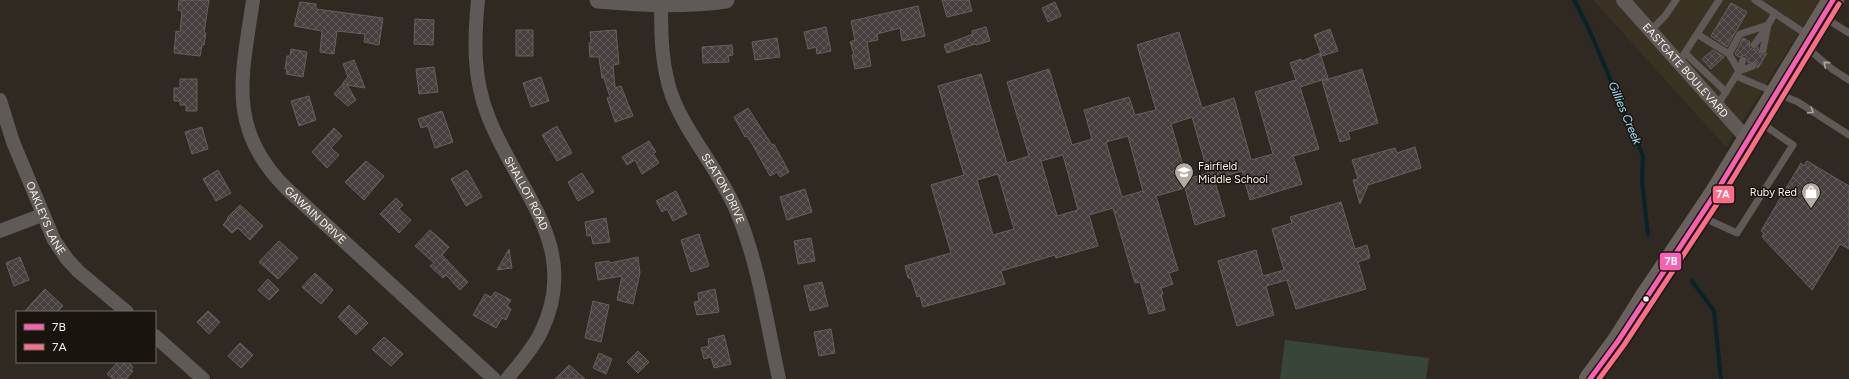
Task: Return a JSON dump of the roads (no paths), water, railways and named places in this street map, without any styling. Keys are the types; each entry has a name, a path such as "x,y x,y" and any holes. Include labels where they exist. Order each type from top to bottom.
{"main road":[{"path":"1590,379 1618,341 1700,217 1828,8"}],"street":[{"name":"GAWAIN DRIVE","path":"253,0 242,79 242,107 250,137 261,159 272,174 286,188 494,379"},
{"name":"SHALLOT ROAD","path":"478,0 475,37 479,88 488,116 500,144 545,226 554,260 554,283 547,317 534,345 507,379"},
{"path":"598,0 635,3 726,0"},
{"name":"EASTGATE BOULEVARD","path":"1623,0 1650,30 1682,57 1717,106 1748,140"},
{"name":"SEATON DRIVE","path":"661,1 661,48 665,72 672,96 682,117 726,189 737,212 755,268 779,379"},
{"name":"OAKLEYS LANE","path":"0,100 13,142 42,215 54,240 67,259 96,287 127,311"},
{"path":"0,231 42,215"},
{"path":"156,337 203,379"}],"lane":[{"path":"1650,30 1664,16 1676,0"},
{"path":"1719,0 1682,57 1726,92"},
{"path":"1755,0 1775,13 1808,42 1832,68 1849,80"},
{"path":"1828,8 1849,33"},
{"path":"1754,44 1775,13"},
{"path":"1729,54 1740,34 1768,25"},
{"path":"1763,50 1768,25"},
{"path":"1697,34 1729,54 1738,74 1776,94 1798,102 1849,135"},
{"path":"1717,106 1738,74 1744,60"},
{"path":"1738,74 1753,66"},
{"path":"1700,217 1738,233 1793,144 1759,122"}],"waterway":[{"name":"Gillies Creek","path":"1574,0 1588,27 1643,156 1642,181 1648,234"},
{"path":"1692,281 1714,311 1721,379"}],"place":[{"name":"Fairfield Middle School","path":"1184,189"},
{"name":"Ruby Red","path":"1811,209"}]}
